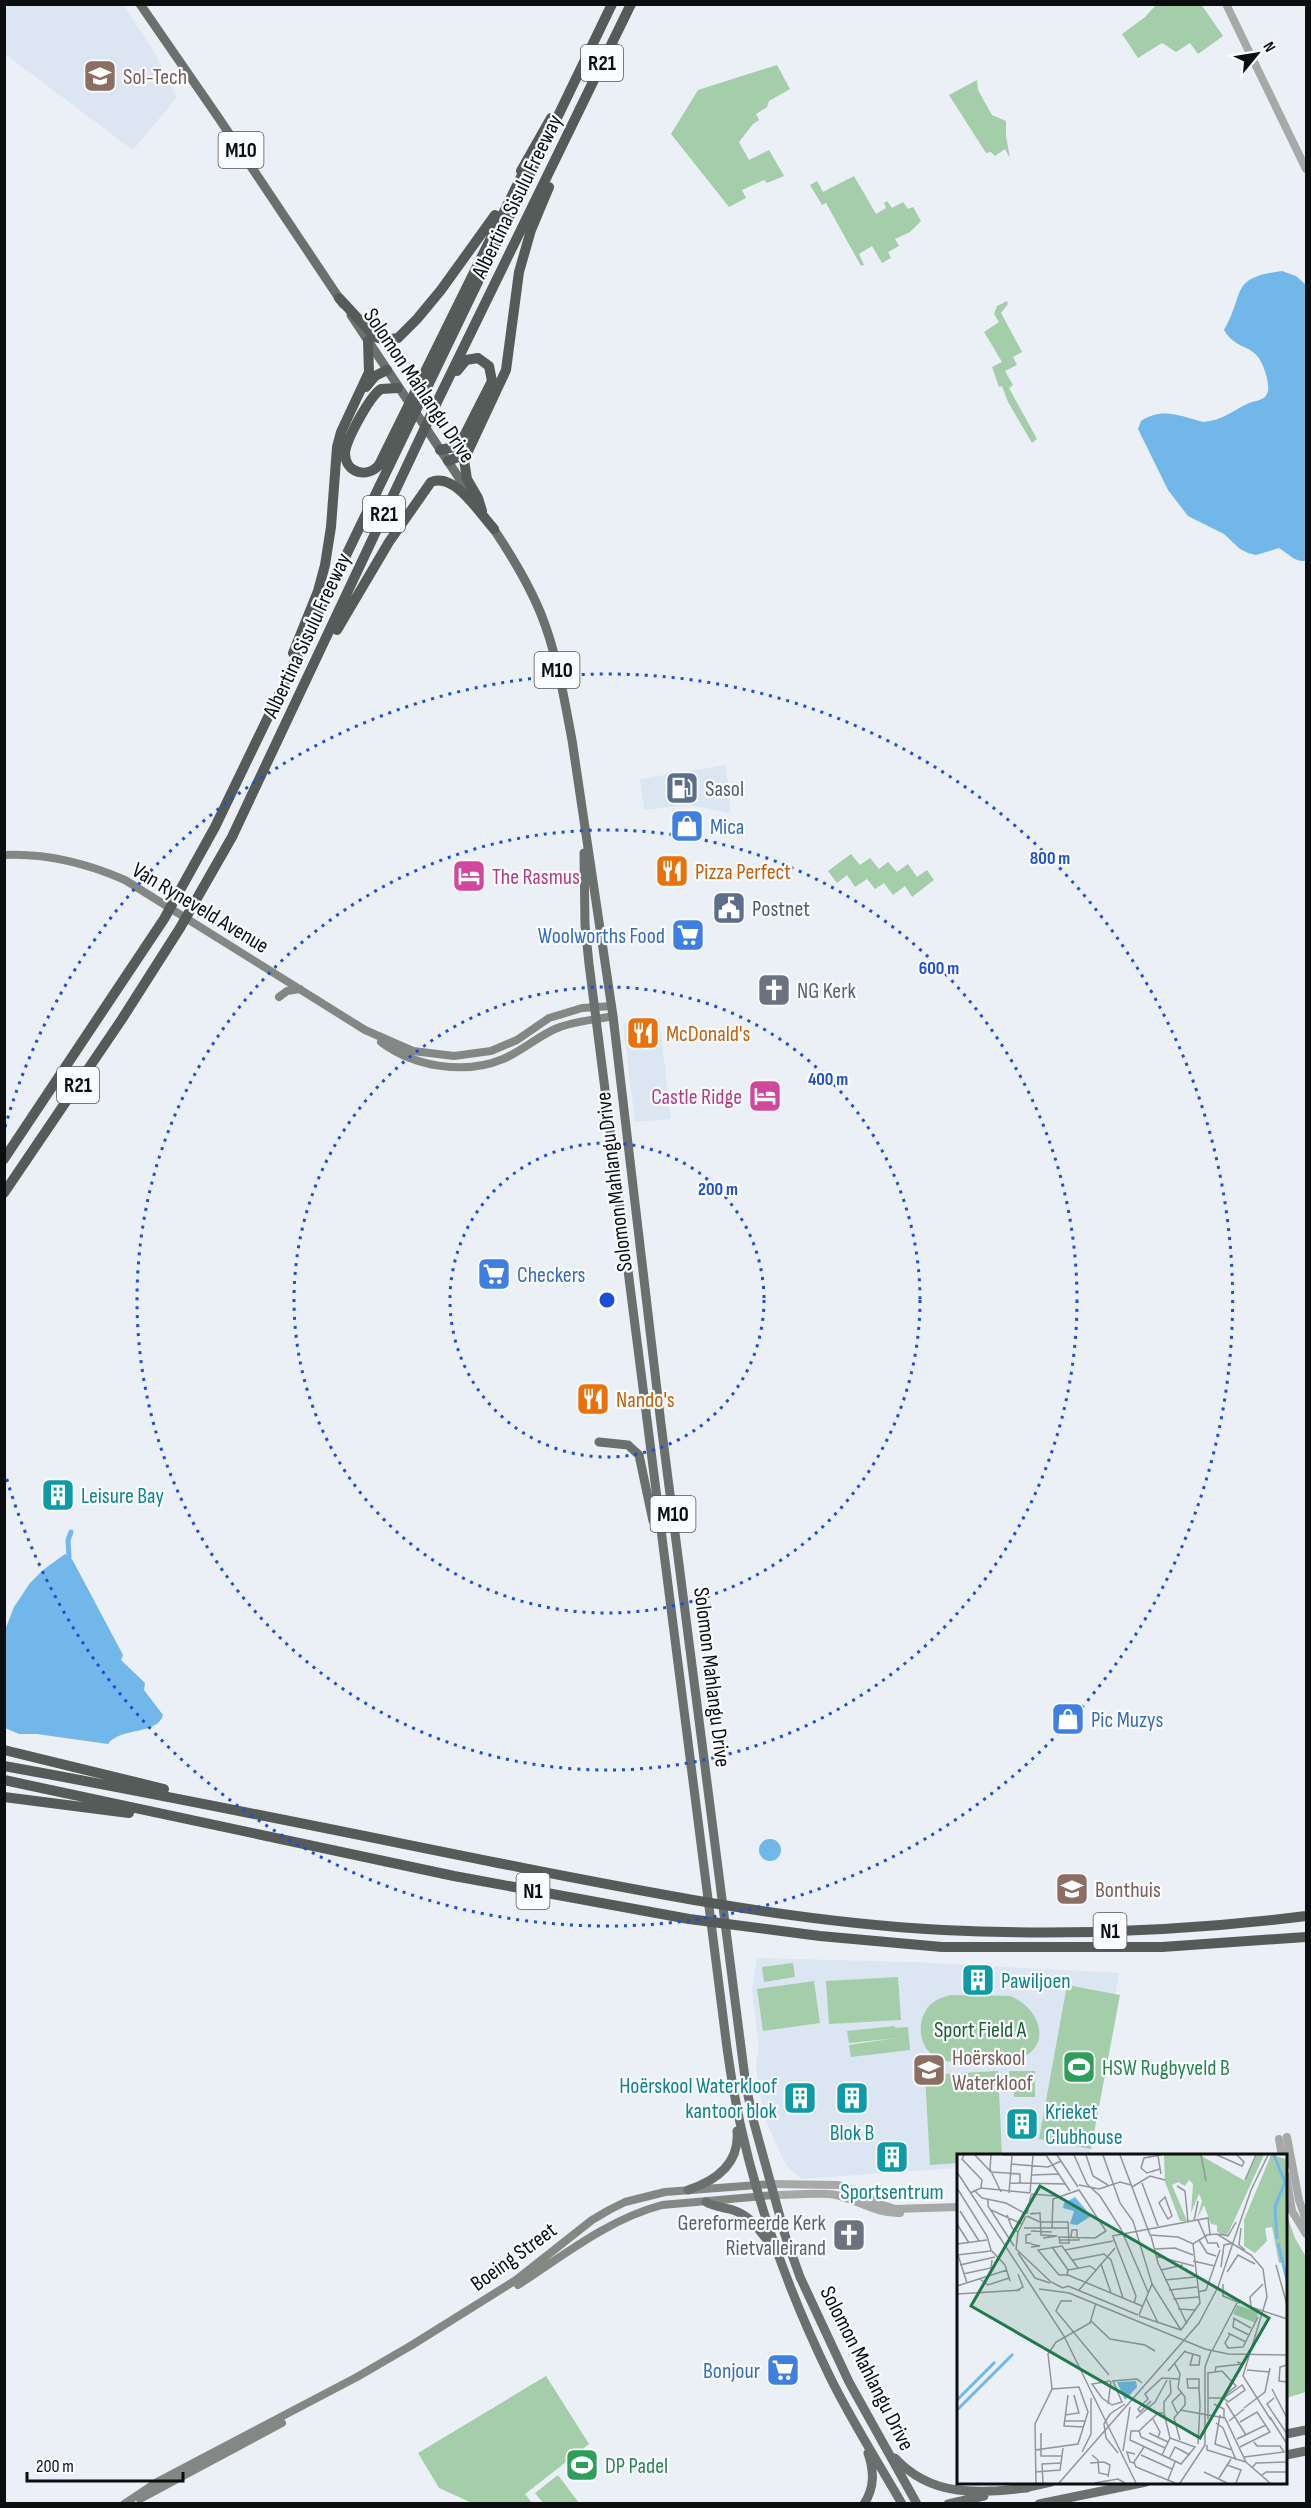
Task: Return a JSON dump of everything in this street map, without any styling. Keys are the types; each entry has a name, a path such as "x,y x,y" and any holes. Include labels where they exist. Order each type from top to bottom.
{"highway":[{"path":"398,388 381,388 371,399 346,447 346,457 352,470 368,473 379,465 551,118 611,4"},
{"name":"Albertina Sisulu Freeway","path":"4,1157 178,895 261,735 611,4"},
{"name":"Albertina Sisulu Freeway","path":"4,1193 61,1111 180,928 232,837 356,572 631,4"},
{"path":"339,298 375,337 389,340 405,332 456,271 488,226 551,118"},
{"path":"482,511 465,474 464,460 506,370 519,272 531,230 573,122"},
{"path":"261,735 318,591 331,527 337,447 341,432 369,372 368,341"},
{"path":"356,572 369,554 455,375 466,360 474,358 483,360 491,371 491,386 460,442 454,447 439,448"},
{"path":"354,405 372,379 387,370"},
{"path":"448,461 468,449"},
{"path":"277,744 347,611 427,486 440,479 451,482 494,529"},
{"path":"4,1202 61,1111"},
{"path":"4,1749 311,1826"},
{"name":"N1","path":"4,1766 183,1799 700,1903 831,1920 943,1930 1090,1932 1238,1924 1306,1916"},
{"name":"N1","path":"4,1780 500,1884 689,1918 828,1936 942,1947 1162,1947 1306,1937"},
{"path":"4,1797 193,1820"}],"main road":[{"name":"Solomon Mahlangu Drive","path":"140,4 494,529 527,584 548,633 572,740 613,1011 661,1424 746,2086 774,2195 800,2277 825,2336 917,2504"},
{"name":"Solomon Mahlangu Drive","path":"583,824 585,925 596,1020 732,2082 757,2197 809,2331 831,2378 902,2504"},
{"name":"Van Ryneveld Avenue","path":"4,855 27,854 61,858 102,870 125,880 301,989 384,1044 410,1058 443,1067 494,1062 524,1048 554,1029 596,1020 613,1011"},
{"path":"279,997 287,991 301,989"},
{"name":"Van Ryneveld Avenue","path":"365,1030 413,1051 465,1055 501,1048 549,1018 595,1006 613,1011"},
{"path":"599,1442 628,1445 639,1455 670,1612"},
{"path":"688,2190 715,2178 732,2158 738,2137 732,2082"},
{"name":"Boeing Street","path":"124,2504 157,2482 357,2377 412,2345 516,2280 592,2220 625,2202 665,2192 771,2184"},
{"name":"Boeing Street","path":"131,2504 345,2389 624,2218 662,2205 774,2195"},
{"path":"706,2202 750,2218 779,2253"},
{"path":"1288,2433 1306,2424"},
{"path":"1288,2433 1306,2430"},
{"path":"863,2436 873,2475 870,2492 864,2504"},
{"path":"885,2448 903,2467 937,2487 970,2492 1027,2488"},
{"path":"1287,2455 1304,2452"},
{"path":"948,2504 1043,2484"},
{"path":"1039,2504 1136,2484"}],"street":[{"path":"1226,4 1306,169"},
{"path":"1287,2163 1306,2220"},
{"path":"1287,2168 1298,2192"},
{"name":"Boeing Street","path":"771,2184 838,2185 857,2191 880,2205 895,2209 957,2209"},
{"path":"1287,2185 1292,2211 1306,2234"},
{"name":"Boeing Street","path":"774,2195 832,2194 890,2213 957,2209"}],"shaded area":[{"name":"Sol-Tech","path":"5,4 123,5 154,52 177,97 133,150 5,54"},
{"path":"726,765 731,813 688,805 644,810 640,779"},
{"path":"659,1018 671,1119 635,1122 623,1024"},
{"name":"Hoërskool Waterkloof","path":"757,1958 912,1962 1119,1973 1089,2154 957,2154 957,2168 802,2179 789,2169 765,2119 756,2065 759,2047 752,1989"}],"green space":[{"path":"1201,4 1223,36 1198,54 1190,43 1176,52 1162,43 1138,58 1122,34 1145,17 1156,5"},
{"path":"777,65 790,89 769,101 767,107 756,114 759,120 739,142 749,160 769,150 784,176 767,183 764,180 742,190 746,198 729,207 671,134 698,90"},
{"path":"977,80 978,90 992,115 1006,121 1010,158 1005,149 995,156 991,152 986,153 949,95"},
{"path":"854,176 876,214 886,208 884,203 887,201 892,208 903,202 908,209 913,207 921,221 910,232 895,239 899,246 888,252 891,258 882,263 872,246 859,254 864,265 861,266 826,203 822,205 810,185 817,181 823,192"},
{"path":"1007,301 1008,304 1001,313 1022,352 1013,357 1017,365 1005,371 1013,385 1009,388 1037,439 1032,443 1008,402 1002,386 999,387 992,367 1002,362 984,332 999,322 994,314 997,306"},
{"path":"851,854 860,865 870,858 879,869 888,862 897,872 908,864 917,877 927,870 934,880 912,897 905,886 893,895 884,883 875,889 867,879 855,887 847,875 837,883 828,871"},
{"path":"793,1963 795,1977 764,1982 762,1967"},
{"path":"898,1977 901,2020 829,2024 826,1981"},
{"path":"814,1981 820,2023 763,2031 757,1989"},
{"name":"HSW Rugbyveld B","path":"1067,1985 1120,1995 1091,2149 1039,2139"},
{"name":"Sport Field A","path":"951,1995 1010,1996 1020,2001 1034,2016 1038,2025 1037,2043 1032,2051 1022,2058 1005,2062 957,2062 940,2059 933,2055 923,2043 922,2019 932,2003"},
{"path":"895,2026 895,2028 908,2027 910,2050 851,2057 849,2045 897,2038 849,2043 847,2031"},
{"path":"998,2071 1002,2154 957,2154 957,2163 930,2165 925,2075"},
{"path":"1009,2071 1035,2071 1035,2097 1014,2097 1014,2081 1009,2080"},
{"path":"1287,2216 1295,2238 1306,2257 1306,2392 1287,2398"},
{"path":"546,2376 589,2444 525,2494 532,2503 472,2503 439,2488 418,2453"},
{"name":"DP Padel","path":"588,2451 597,2462 576,2480 567,2469"},
{"path":"558,2475 579,2503 543,2503 535,2493"}],"water":[{"path":"1282,271 1296,276 1306,285 1306,561 1295,559 1279,548 1256,555 1248,553 1240,549 1224,534 1188,516 1168,490 1138,429 1141,421 1156,414 1179,415 1203,422 1226,415 1265,397 1268,390 1267,378 1259,358 1236,343 1224,330 1241,289 1246,283 1265,274"},
{"path":"65,1554 72,1559 123,1655 121,1660 145,1683 144,1690 163,1715 154,1726 121,1735 108,1744 37,1734 19,1734 5,1728 5,1630 14,1607 30,1583"},
{"path":"770,1839 778,1842 781,1850 778,1858 770,1861 762,1858 759,1850 762,1842"}],"waterway":[{"path":"69,1557 68,1540 71,1532"}],"place":[{"name":"Sol-Tech","path":"100,76"},
{"name":"Sasol","path":"682,788"},
{"name":"Mica","path":"687,826"},
{"name":"Pizza Perfect","path":"672,871"},
{"name":"The Rasmus","path":"469,876"},
{"name":"Postnet","path":"729,908"},
{"name":"Woolworths Food","path":"688,935"},
{"name":"NG Kerk","path":"774,990"},
{"name":"McDonald's","path":"643,1033"},
{"name":"Castle Ridge","path":"765,1096"},
{"name":"Checkers","path":"494,1274"},
{"name":"Nando's","path":"593,1399"},
{"name":"Leisure Bay","path":"58,1495"},
{"name":"Pic Muzys","path":"1068,1719"},
{"name":"Bonthuis","path":"1072,1889"},
{"name":"Pawiljoen","path":"978,1980"},
{"name":"HSW Rugbyveld B","path":"1079,2067"},
{"name":"Hoërskool Waterkloof","path":"929,2070"},
{"name":"Hoërskool Waterkloof kantoor blok","path":"800,2098"},
{"name":"Blok B","path":"852,2098"},
{"name":"Krieket Clubhouse","path":"1022,2124"},
{"name":"Sportsentrum","path":"892,2157"},
{"name":"Gereformeerde Kerk Rietvalleirand","path":"849,2235"},
{"name":"Bonjour","path":"783,2370"},
{"name":"DP Padel","path":"582,2465"}]}
